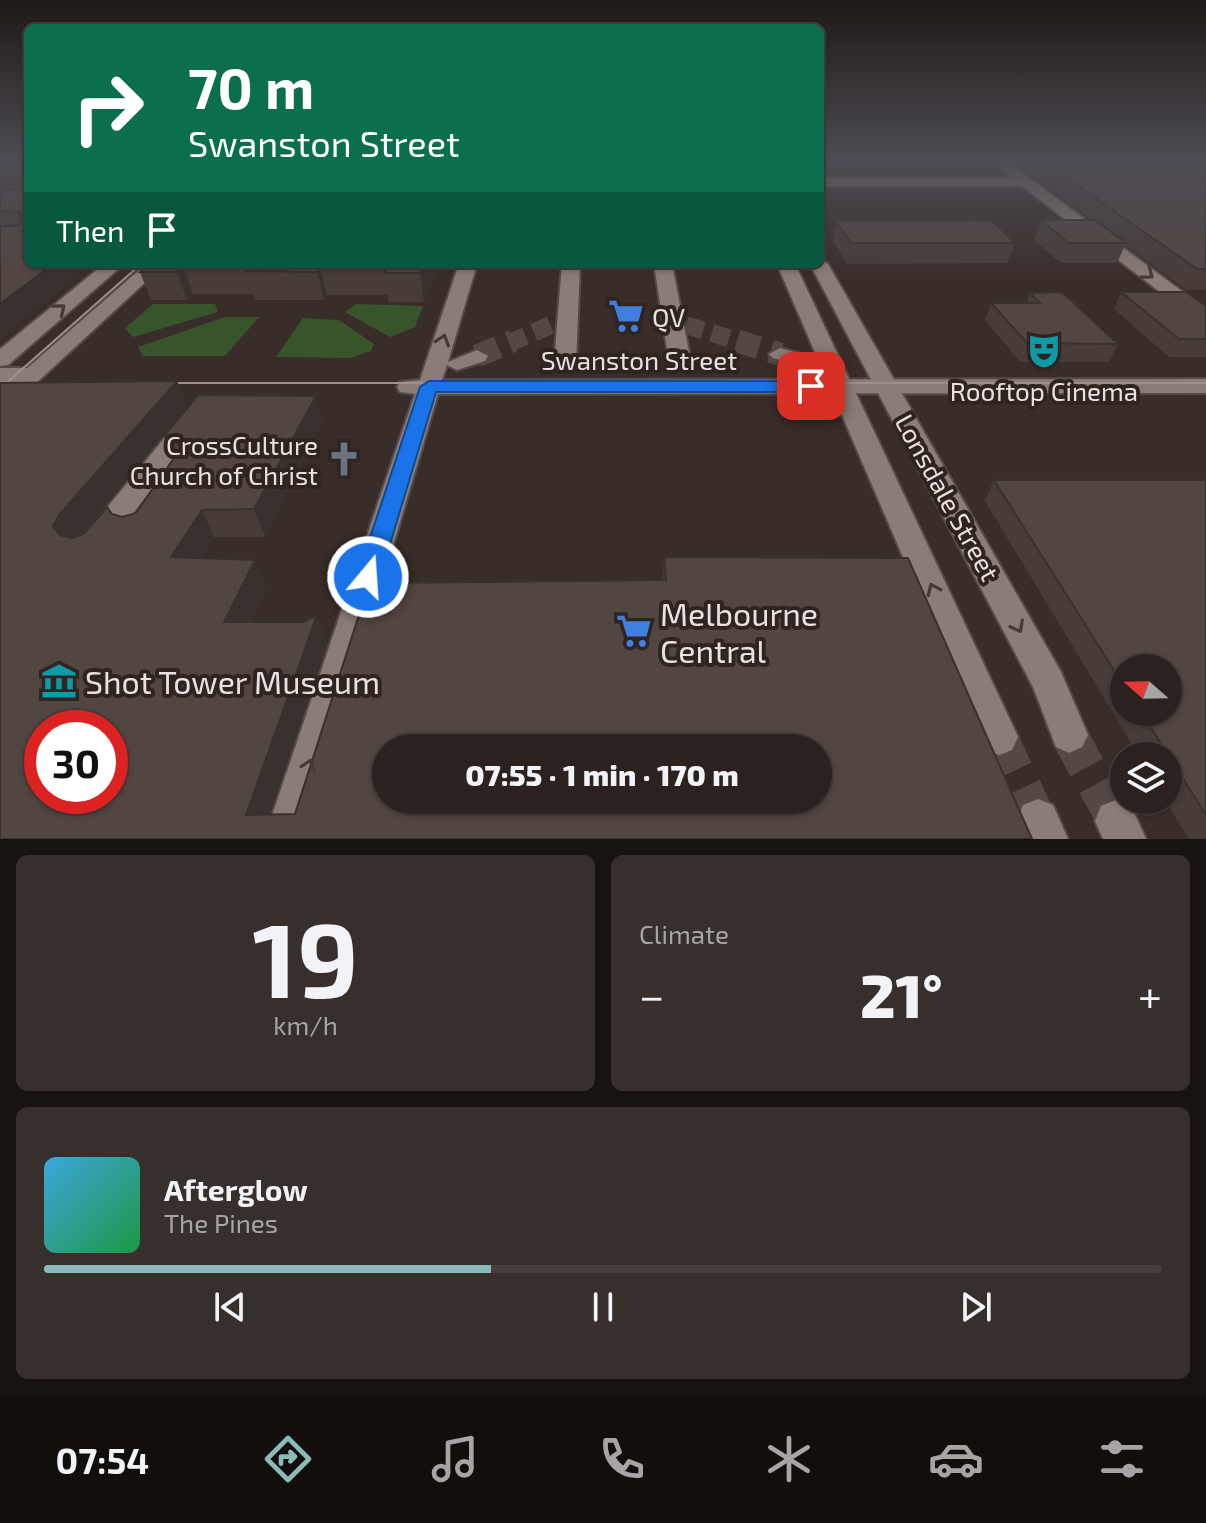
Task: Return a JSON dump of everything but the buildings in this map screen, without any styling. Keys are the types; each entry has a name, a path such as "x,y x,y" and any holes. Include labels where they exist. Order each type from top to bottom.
{"street":[{"path":"1049,199 1206,318"},
{"path":"0,360 110,268"},
{"path":"2,400 34,375 152,268"},
{"path":"285,839 418,387 466,268"},
{"path":"565,363 562,320 570,268"},
{"path":"664,268 679,323 680,362"},
{"name":"Lonsdale Street","path":"788,268 999,737"},
{"name":"Lonsdale Street","path":"821,268 1049,683 1069,735"},
{"path":"814,329 852,328"},
{"path":"780,354 805,362"},
{"path":"0,375 34,375"},
{"name":"Swanston Street","path":"418,387 1206,386"},
{"path":"88,552 199,412"},
{"path":"146,520 177,473 152,472"}],"green space":[{"path":"153,304 215,304 218,312 133,337 125,328"},
{"path":"356,304 423,306 415,327 390,337 345,312"},
{"path":"225,317 259,317 225,356 143,356 138,347"},
{"path":"303,318 339,320 374,344 371,351 351,358 276,357"}],"tunnel":[{"path":"509,343 558,322"},
{"path":"686,325 744,343"},
{"path":"477,356 513,341"},
{"path":"737,341 780,354"},
{"path":"1069,735 1116,821"},
{"path":"999,737 1038,820"}],"tram line":[{"path":"6,383 136,268"},
{"path":"0,383 6,383"},
{"path":"3,386 6,383"},
{"path":"6,383 56,383"},
{"path":"156,383 1206,383"}],"place":[{"name":"QV","path":"626,316"},
{"name":"Rooftop Cinema","path":"1044,351"},
{"name":"CrossCulture Church of Christ","path":"344,459"},
{"name":"Melbourne Central","path":"634,631"},
{"name":"Shot Tower Museum","path":"59,681"}],"route":[{"path":"368,577 429,387 811,386"}]}
